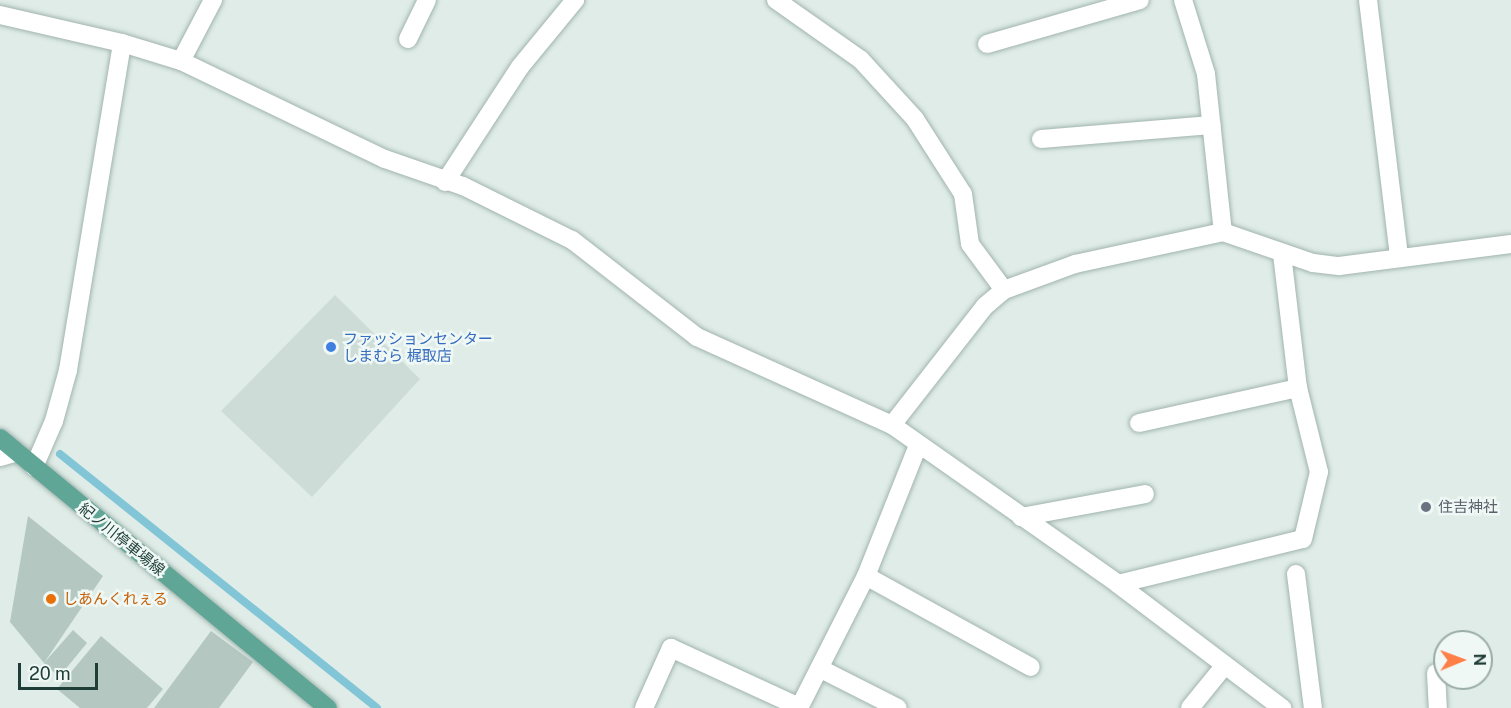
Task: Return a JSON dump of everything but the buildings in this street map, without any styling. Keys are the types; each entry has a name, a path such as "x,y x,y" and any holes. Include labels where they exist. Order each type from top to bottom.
{"main road":[{"name":"紀ノ川停車場線","path":"0,438 9,454 34,467 328,708"}],"street":[{"path":"181,61 213,0"},
{"path":"408,39 427,0"},
{"path":"445,182 520,67 575,0"},
{"path":"776,0 861,60 915,119 963,194 970,244 1005,290"},
{"path":"987,44 1140,0"},
{"path":"1183,0 1206,74 1223,232"},
{"path":"1368,0 1399,256"},
{"path":"12,11 181,61 385,159 445,182 463,186 572,240 697,337 892,425 1118,584 1282,708"},
{"path":"34,467 54,421 68,370 122,43"},
{"path":"1041,139 1211,125"},
{"path":"892,425 942,357 985,306 1005,290 1075,264 1223,232 1282,254 1339,266 1399,256 1511,244"},
{"path":"1118,584 1303,538 1319,472 1298,388 1282,254"},
{"path":"1138,423 1298,388"},
{"path":"644,708 671,648 799,708 821,669 866,576 918,445"},
{"path":"1021,516 1145,494"},
{"path":"1296,574 1313,708"},
{"path":"866,576 1031,667"},
{"path":"1190,708 1225,665"},
{"path":"821,669 898,708"},
{"path":"1437,690 1438,708"}],"shaded area":[{"path":"335,295 420,379 312,497 221,411"}],"waterway":[{"path":"60,454 377,708"}],"place":[{"name":"ファッションセンター しまむら 梶取店","path":"331,347"},
{"name":"住吉神社","path":"1426,507"},
{"name":"しあんくれぇる","path":"51,599"}]}
